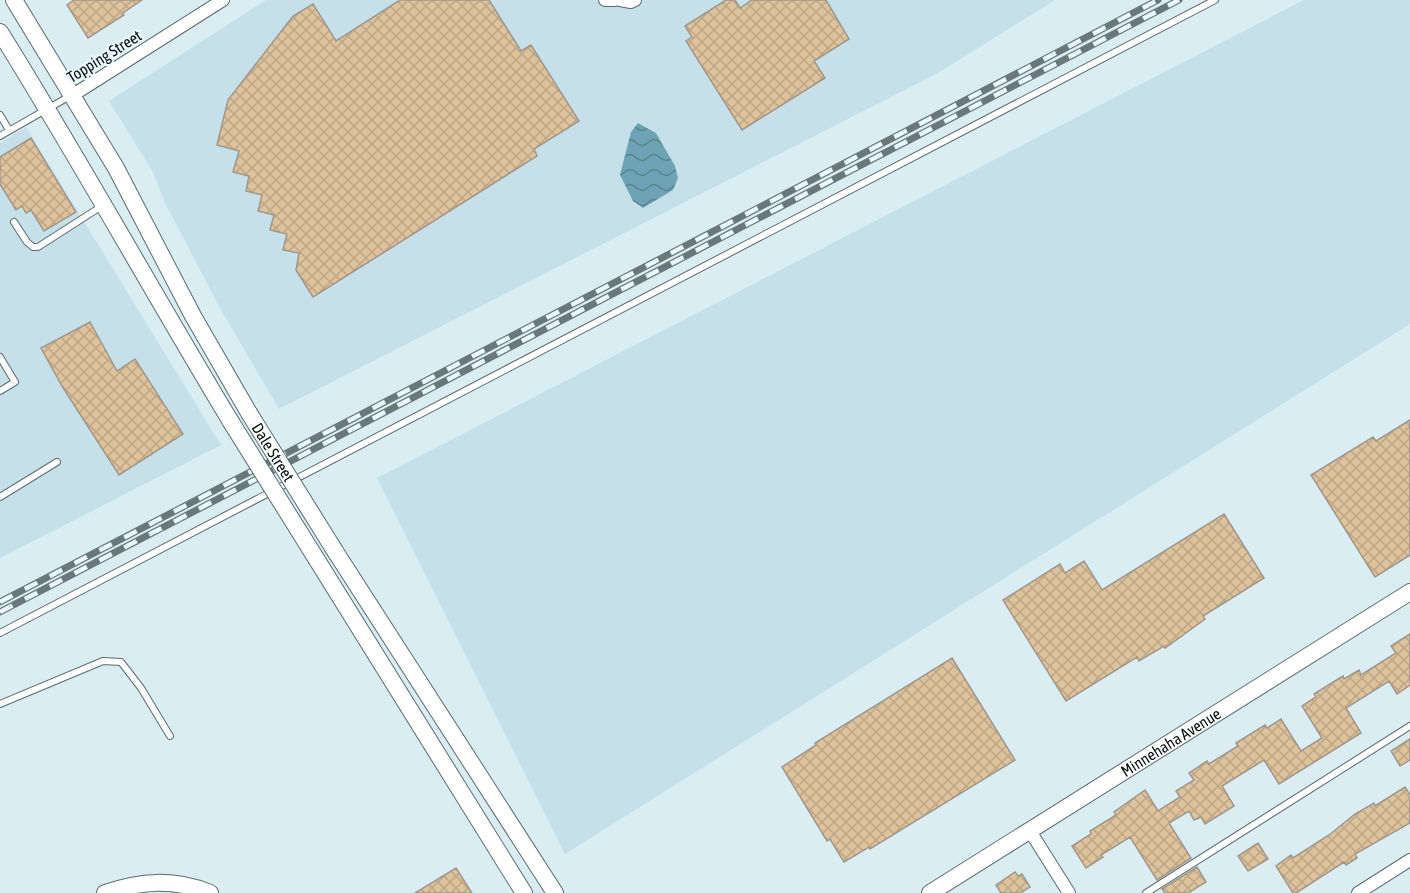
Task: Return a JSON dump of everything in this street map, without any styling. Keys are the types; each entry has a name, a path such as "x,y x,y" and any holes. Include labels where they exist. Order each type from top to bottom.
{"main road":[{"name":"Dale Street","path":"14,0 116,168 193,316 249,413 555,893"},
{"name":"Dale Street","path":"0,32 104,204 231,422 524,893"},
{"name":"Minnehaha Avenue","path":"930,893 1410,592"},
{"path":"105,893 125,886 158,882 180,884 210,893"}],"street":[{"name":"Topping Street","path":"73,95 223,0"},
{"path":"605,0 615,0"},
{"path":"620,0 635,0"},
{"path":"1030,831 1069,893"},
{"path":"1358,893 1410,860"}],"lane":[{"path":"0,633 1215,0"},
{"name":"Topping Street","path":"0,136 73,95"},
{"path":"0,115 9,130"},
{"path":"14,222 33,248 104,204"},
{"path":"0,357 15,382 0,391"},
{"path":"0,497 57,462"},
{"path":"0,704 103,661 121,662 141,688 170,736"},
{"path":"1146,893 1410,726"}],"shaded area":[{"path":"266,0 1055,0 938,73 279,409 221,310 165,203 153,172 109,101"},
{"path":"1304,0 1410,0 1410,324 565,854 377,478"},
{"path":"26,127 221,445 0,558 0,143"}],"water":[{"path":"638,123 656,133 675,166 678,178 673,190 643,208 633,201 620,175 631,132"}],"building":[{"path":"74,0 142,0 123,13 124,15 88,38 67,5"},
{"path":"400,0 489,0 521,51 531,45 579,121 534,149 537,156 313,297 296,270 299,253 283,250 287,234 270,230 274,215 258,211 262,195 246,191 249,176 233,172 239,151 217,145 228,100 293,16 313,4 336,41"},
{"path":"726,0 735,0 740,8 752,0 826,0 849,39 814,61 825,78 742,130 686,41 692,37 685,26"},
{"path":"31,138 76,212 44,231 31,210 26,213 22,206 16,210 0,184 0,157"},
{"path":"90,322 117,371 135,359 183,434 119,475 62,386 41,348"},
{"path":"1410,420 1410,555 1375,577 1311,475 1373,437 1376,441"},
{"path":"1224,514 1264,578 1203,616 1205,619 1165,648 1164,646 1139,661 1137,657 1066,701 1003,600 1060,564 1065,573 1084,561 1102,590"},
{"path":"1410,634 1410,685 1397,694 1389,681 1346,708 1361,733 1279,784 1264,760 1222,786 1234,806 1205,824 1201,817 1194,820 1189,811 1169,823 1191,858 1157,880 1130,837 1101,855 1103,857 1086,868 1072,846 1091,834 1090,831 1116,815 1114,812 1145,790 1158,811 1180,797 1176,791 1194,780 1189,773 1207,761 1209,764 1238,746 1236,743 1265,725 1267,728 1281,719 1301,751 1322,738 1302,706 1316,697 1314,694 1343,676 1344,679 1359,670 1361,675 1396,653 1391,646"},
{"path":"952,658 1015,760 870,849 869,847 844,862 830,839 827,841 782,767 816,745 815,743"},
{"path":"1410,739 1410,760 1400,766 1391,751"},
{"path":"1405,787 1410,795 1410,823 1355,854 1357,858 1346,865 1344,862 1293,893 1276,866 1291,855 1293,858 1329,835 1355,814 1374,803 1375,806"},
{"path":"1258,843 1268,859 1248,871 1238,856"},
{"path":"1197,867 1206,882 1188,893 1165,893 1162,889"},
{"path":"456,868 472,893 415,893"},
{"path":"1015,872 1018,876 1022,874 1030,887 1020,893 1001,893 996,885"}],"railway":[{"path":"0,602 1158,0"},
{"path":"0,612 1179,0"}]}
